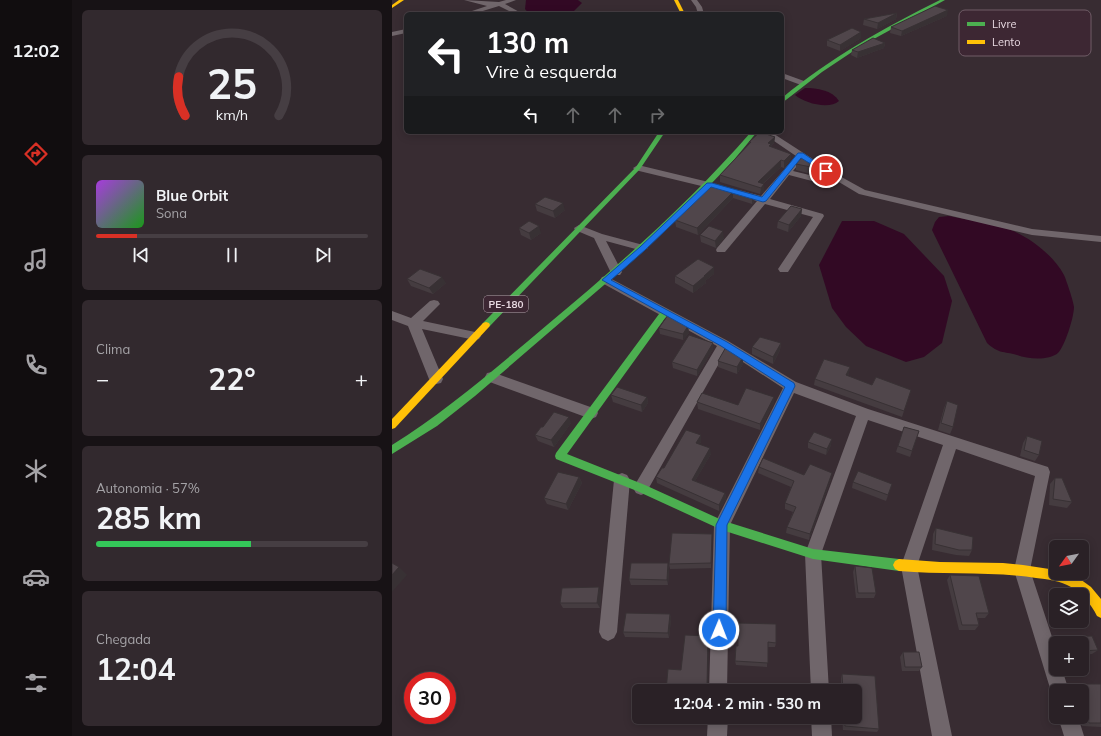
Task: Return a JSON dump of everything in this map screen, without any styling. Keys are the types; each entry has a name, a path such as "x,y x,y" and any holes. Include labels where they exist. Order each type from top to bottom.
{"street":[{"path":"392,7 402,0"},
{"path":"467,0 499,4 516,12"},
{"path":"473,12 512,0"},
{"path":"676,0 682,12"},
{"path":"694,0 700,12"},
{"path":"784,99 800,83 854,46 943,0"},
{"path":"392,34 404,31"},
{"path":"784,76 800,83"},
{"name":"PE-180","path":"392,425 475,336 638,168 661,134"},
{"path":"392,450 422,432 492,377 643,248 710,184 752,134"},
{"path":"768,134 838,179 862,192 1032,232 1101,239"},
{"path":"721,250 800,155"},
{"path":"638,168 710,184 819,216 784,269"},
{"path":"787,172 831,183"},
{"path":"579,228 598,236 643,248"},
{"path":"598,236 611,276 665,312 724,344 791,386 864,413 1043,472 1022,570 1058,684"},
{"path":"413,323 434,304"},
{"path":"665,312 560,456 641,488 722,525 813,554 909,566 1022,570 1065,578 1091,594 1097,602 1101,612"},
{"path":"392,315 413,323 475,336"},
{"path":"413,323 436,379"},
{"path":"641,488 724,344"},
{"path":"492,377 591,414"},
{"path":"718,684 722,525 791,386"},
{"path":"820,684 813,554 864,413"},
{"path":"942,736 909,566 951,442"},
{"path":"608,632 622,480"},
{"path":"717,736 718,724"},
{"path":"821,724 822,736"},
{"path":"1070,724 1074,736"}],"shaded area":[{"path":"526,0 578,0 582,3 573,12 527,12 525,9"},
{"path":"805,88 814,88 828,92 839,101 835,104 823,105 804,101 795,95"},
{"path":"949,216 989,224 1019,233 1041,248 1060,268 1070,291 1074,307 1069,331 1058,353 1054,356 1044,358 1027,358 998,351 987,343 932,230 939,217"},
{"path":"842,221 874,221 904,234 944,276 952,301 942,343 924,357 906,362 866,346 846,327 832,308 819,265"}],"building":[{"path":"935,6 948,10 902,31 891,27"},
{"path":"897,13 878,23 864,19"},
{"path":"852,28 861,32 840,45 827,40"},
{"path":"873,38 885,43 858,52 852,50"},
{"path":"758,134 766,134 775,137 768,143 771,144 769,146 791,154 784,161 781,160 758,182 764,184 761,188 720,175 751,142 749,142"},
{"path":"803,156 818,165 816,168 796,164"},
{"path":"714,183 754,195 752,198 733,192 697,228 675,220"},
{"path":"545,197 563,203 553,211 535,204"},
{"path":"791,206 802,209 789,225 778,221"},
{"path":"529,221 539,226 529,233 519,228"},
{"path":"709,226 723,231 715,241 700,235"},
{"path":"698,259 714,267 693,286 675,276"},
{"path":"420,269 442,277 429,288 407,279"},
{"path":"668,315 688,326 683,334 659,328"},
{"path":"689,335 713,343 697,370 672,362"},
{"path":"760,337 781,343 773,357 752,347"},
{"path":"726,347 743,357 737,367 718,361"},
{"path":"824,359 850,367 846,375 872,385 876,377 911,390 904,411 815,379"},
{"path":"617,387 647,397 641,405 611,395"},
{"path":"746,388 774,397 760,424 697,402 702,393 738,405"},
{"path":"947,401 958,405 953,427 941,423"},
{"path":"554,412 569,417 551,440 535,435 541,427 543,427"},
{"path":"904,427 919,431 912,451 898,446"},
{"path":"686,430 701,435 696,443 710,448 692,480 725,493 719,505 656,477 662,468 664,468"},
{"path":"814,432 832,439 827,449 808,442"},
{"path":"1027,436 1042,441 1039,455 1024,450"},
{"path":"763,458 804,475 810,464 832,473 810,534 787,527 796,507 785,503 794,481 759,467"},
{"path":"858,471 892,484 888,495 853,482"},
{"path":"558,472 579,477 566,504 544,498"},
{"path":"1055,478 1062,478 1072,502 1053,499"},
{"path":"936,528 973,537 972,550 959,550 935,544"},
{"path":"672,533 712,534 711,563 669,564"},
{"path":"392,563 399,567 392,575"},
{"path":"631,563 668,563 667,580 629,579"},
{"path":"855,566 872,568 876,593 858,593"},
{"path":"950,575 979,576 989,613 976,613 979,625 962,625"},
{"path":"599,587 597,603 560,603 562,588"},
{"path":"626,613 670,614 668,633 623,632"},
{"path":"738,623 776,624 776,643 768,642 768,663 735,661 736,646 738,646"},
{"path":"685,635 708,636 707,684 667,684 668,669 681,670"},
{"path":"1089,636 1092,636 1098,650 1089,651"},
{"path":"903,652 919,652 922,667 905,667"},
{"path":"842,674 875,676 879,729 845,726 845,724 862,724 862,684 843,684"},
{"path":"1089,684 1101,684 1101,723 1089,723"}],"traffic: fast":[{"path":"784,99 820,71 859,45 943,0"},
{"path":"486,325 638,168 661,134"},
{"path":"392,450 433,423 472,393 602,283 681,211 706,186 752,134"},
{"path":"665,312 560,456 641,488 722,525 813,554 899,565"}],"traffic: slow":[{"path":"392,7 402,0"},
{"path":"676,0 682,12"},
{"path":"392,425 486,325"},
{"path":"899,565 940,568 1023,570 1044,573 1070,580 1082,587 1095,601 1101,612"}],"route":[{"path":"719,630 722,525 791,386 724,344 606,280 643,248 710,184 763,200 800,155 826,171"}]}
